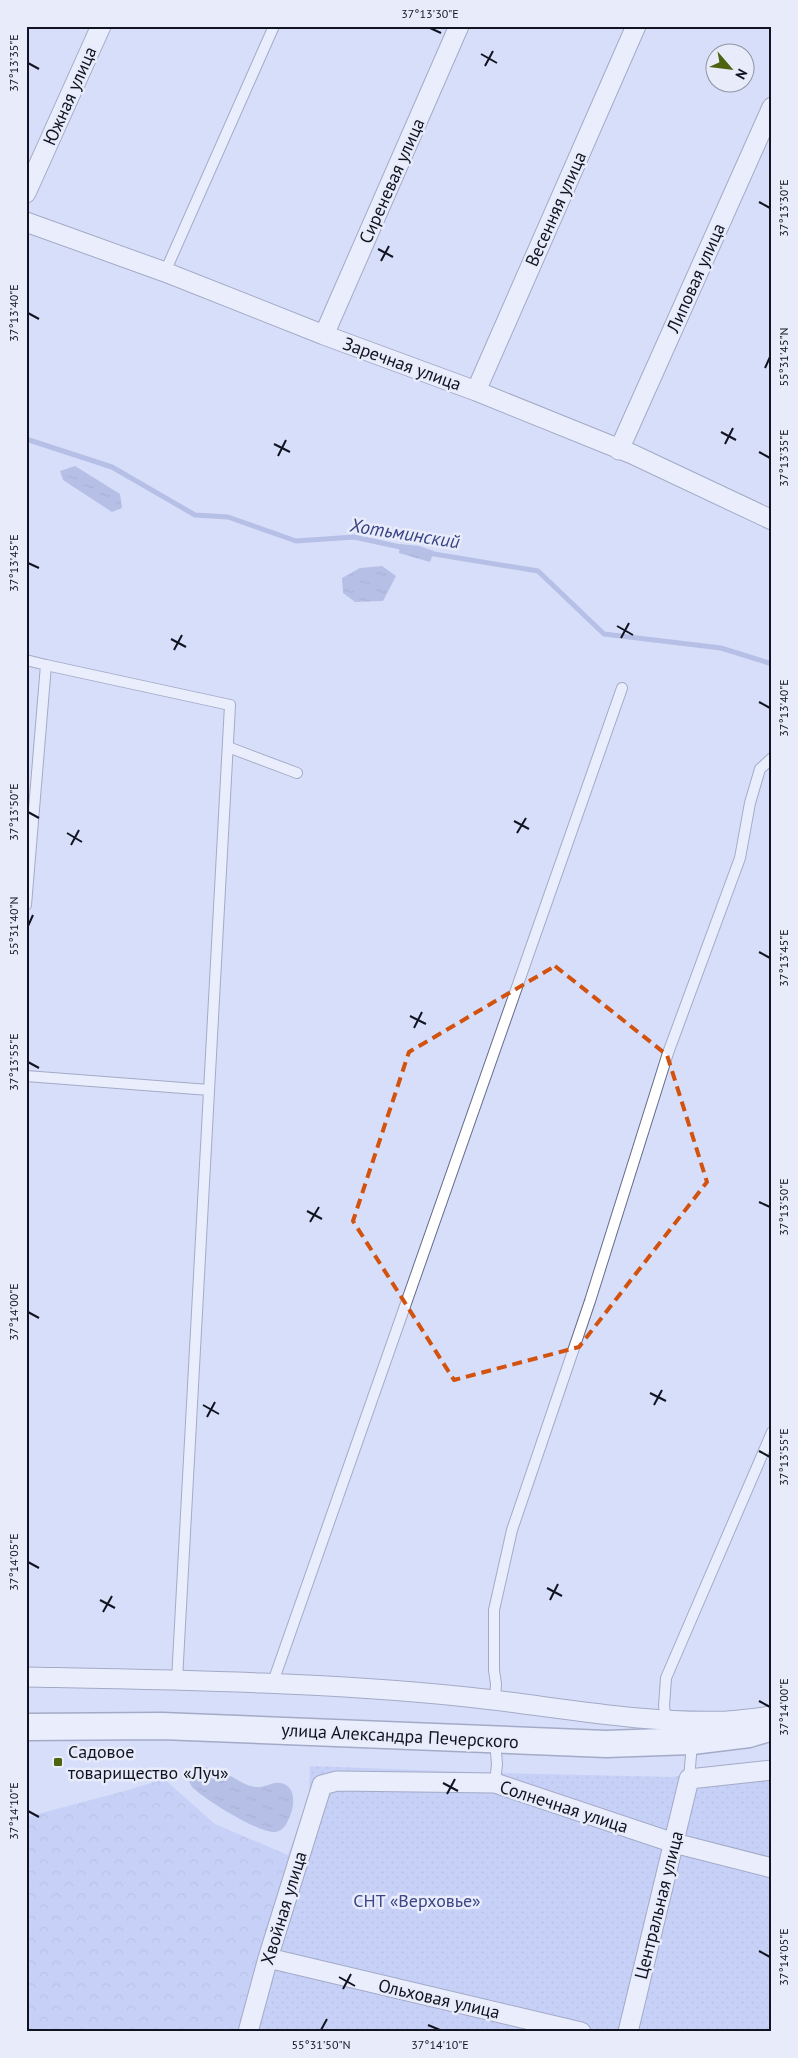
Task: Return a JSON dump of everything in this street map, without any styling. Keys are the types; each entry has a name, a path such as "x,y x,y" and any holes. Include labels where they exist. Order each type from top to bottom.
{"main road":[{"name":"улица Александра Печерского","path":"26,1727 172,1727 606,1744 692,1741 749,1734 772,1727"}],"street":[{"name":"Южная улица","path":"26,193 102,26"},
{"name":"Сиреневая улица","path":"324,335 459,26"},
{"name":"Весенняя улица","path":"476,391 636,26"},
{"name":"Липовая улица","path":"619,450 772,107"},
{"name":"Заречная улица","path":"26,222 165,272 324,335 476,391 619,450 772,520"},
{"path":"26,1677 272,1682 494,1700 556,1709 666,1720 727,1721 772,1716"},
{"path":"689,1779 762,1773 772,1770"},
{"name":"Центральная улица","path":"628,2032 689,1779"},
{"name":"Солнечная улица","path":"322,1785 337,1781 496,1783 674,1844 772,1868"},
{"name":"Хвойная улица","path":"248,2032 268,1958 322,1785"},
{"name":"Ольховая улица","path":"268,1958 580,2032"}],"lane":[{"path":"165,272 274,26"},
{"path":"26,660 230,705 177,1680"},
{"path":"26,904 46,665"},
{"path":"272,1682 622,688"},
{"path":"228,748 297,773"},
{"path":"494,1700 496,1684 494,1670 494,1610 512,1530 590,1301 668,1053 740,858 750,803 760,769 772,758"},
{"path":"26,1076 209,1090"},
{"path":"666,1720 664,1706 666,1678 772,1432"},
{"path":"495,1740 496,1783"},
{"path":"689,1779 692,1741"}],"highlighted area":[{"path":"555,966 667,1055 707,1182 579,1347 454,1380 353,1221 409,1052"}],"green space":[{"name":"СНТ «Верховье»","path":"772,1762 772,2032 238,2032 288,1855 309,1798 310,1766 671,1777"},
{"path":"164,1779 215,1824 288,1855 238,2032 26,2032 26,1817"}],"water":[{"path":"75,466 120,494 122,508 112,512 63,480 60,471"},
{"path":"400,544 419,546 434,551 430,562 399,553"},
{"path":"382,566 396,576 383,601 355,602 343,593 342,578 360,568"},
{"path":"203,1767 222,1771 243,1783 256,1787 275,1783 287,1785 292,1793 293,1805 285,1826 275,1832 267,1831 244,1821 198,1792 192,1787 188,1776 194,1769"}],"waterway":[{"name":"Хотьминский","path":"26,439 112,467 195,515 228,517 296,541 354,537 405,548"},
{"name":"Хотьминский","path":"428,553 538,571 604,634 721,648 772,664"}],"place":[{"name":"Садовое товарищество «Луч»","path":"58,1762"}]}
